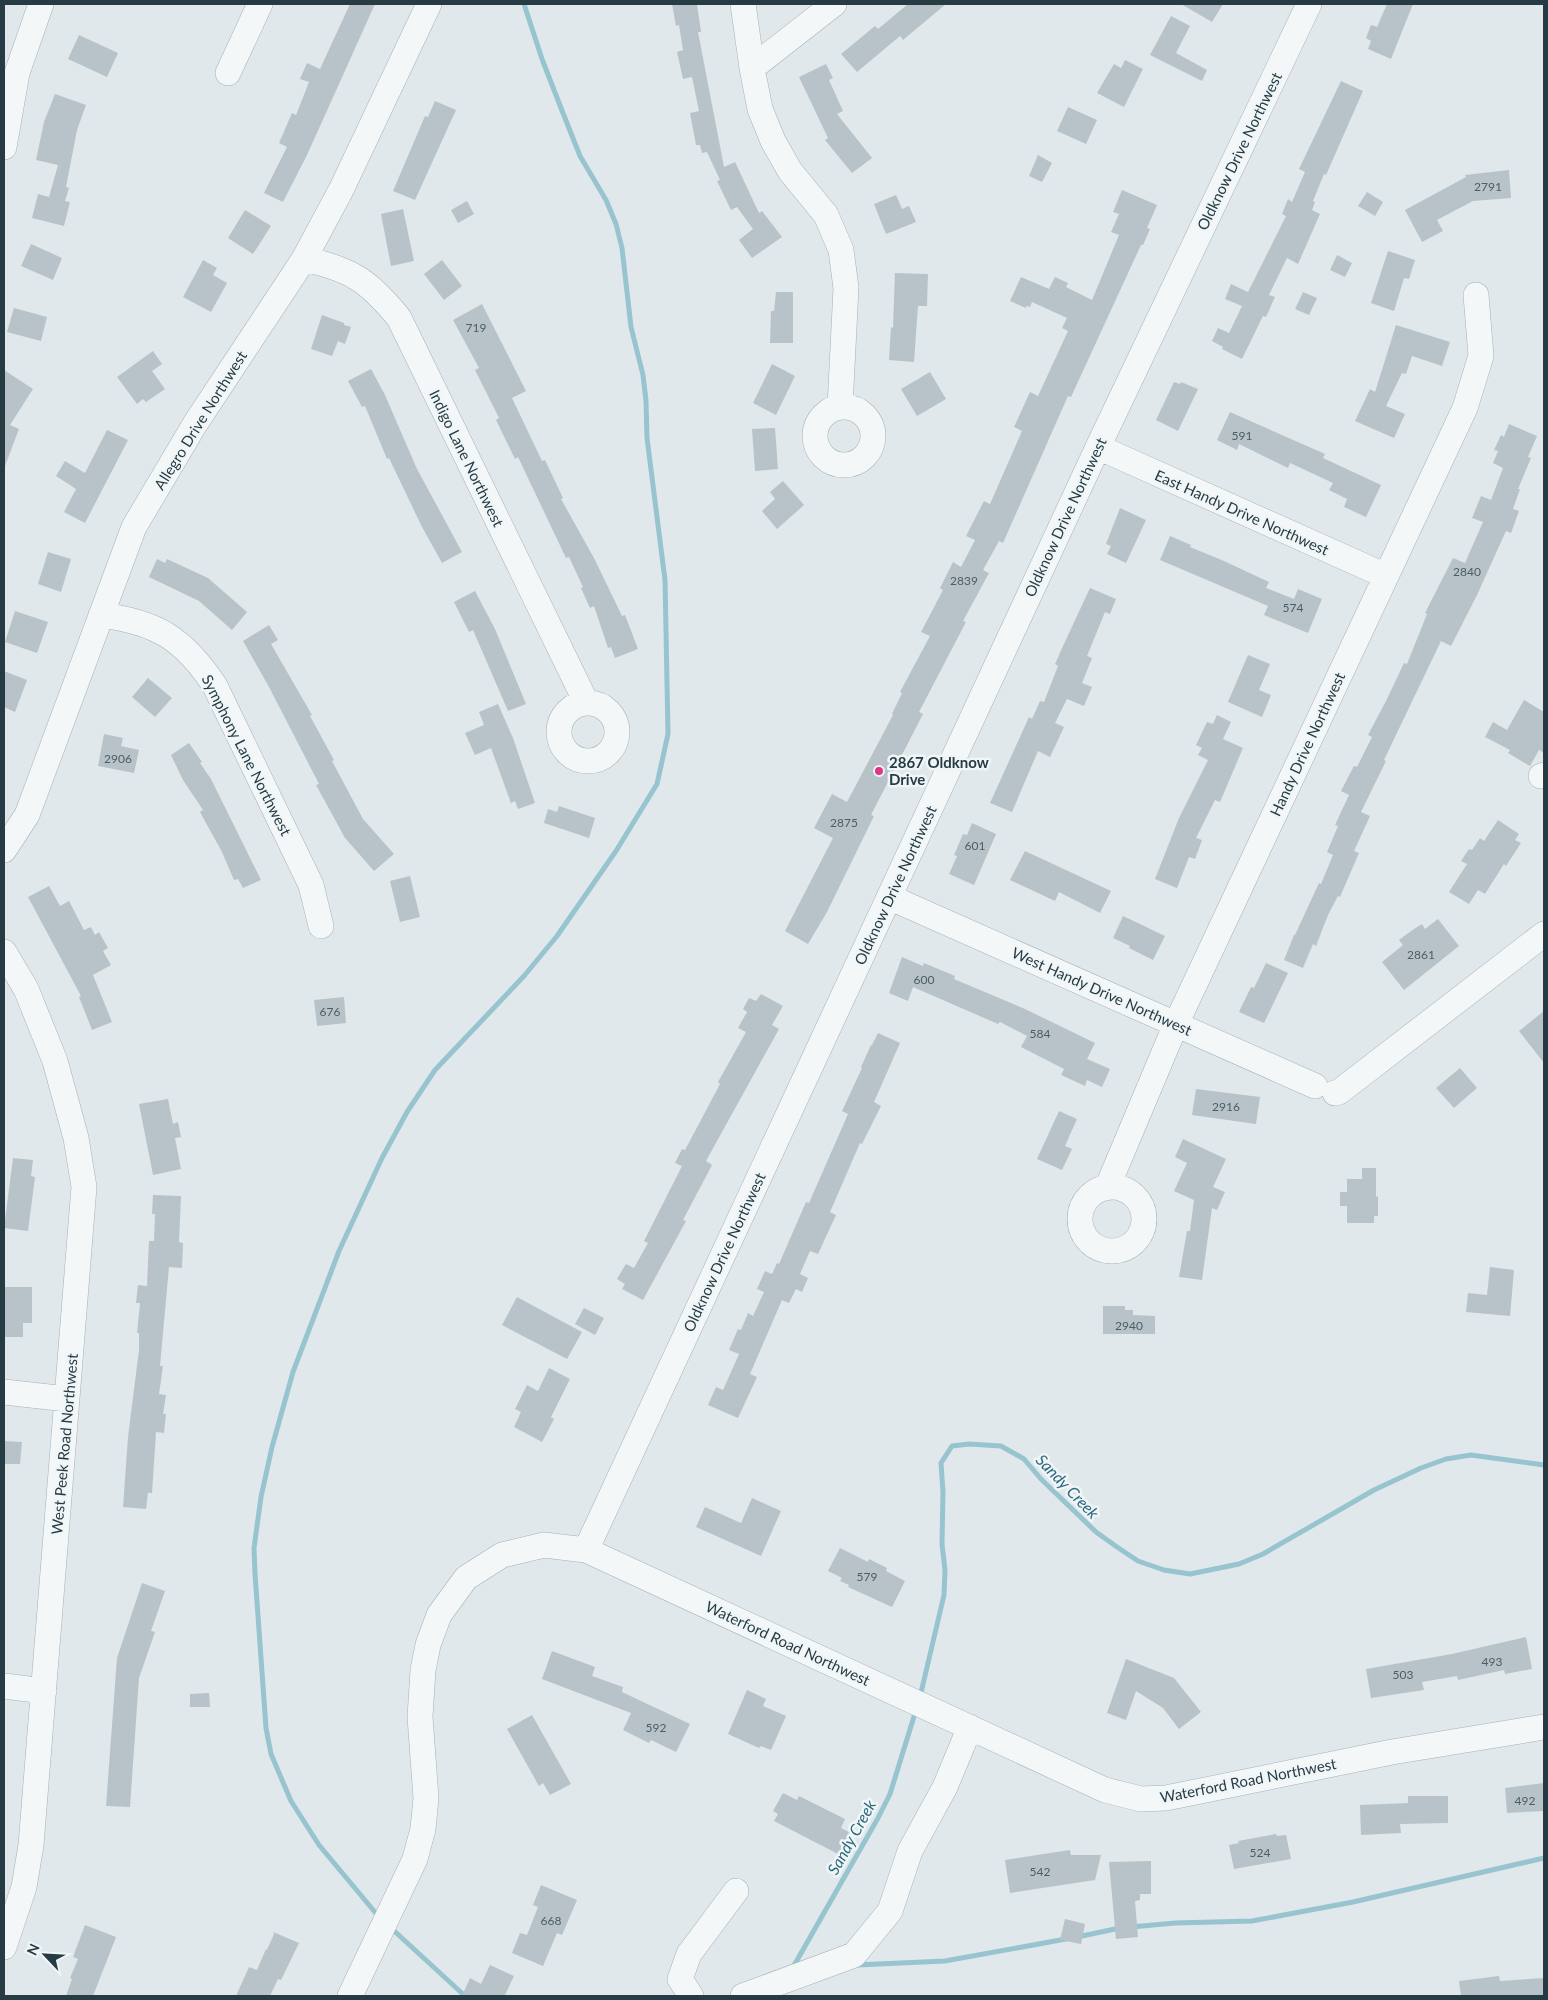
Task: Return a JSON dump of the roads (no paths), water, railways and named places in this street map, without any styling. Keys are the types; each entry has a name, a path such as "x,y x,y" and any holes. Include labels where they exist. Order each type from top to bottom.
{"street":[{"path":"4,147 17,73 41,4"},
{"path":"228,73 260,4"},
{"name":"Allegro Drive Northwest","path":"4,850 27,815 134,527 195,424 304,259 341,190 429,4"},
{"path":"744,4 752,68 760,109 772,141 790,171 826,215 841,250 846,288 840,407"},
{"path":"752,68 834,4"},
{"name":"Oldknow Drive Northwest","path":"586,1550 1098,447 1309,4"},
{"name":"Indigo Lane Northwest","path":"304,259 332,265 358,277 381,296 399,318 586,702"},
{"name":"Handy Drive Northwest","path":"1107,1188 1176,1024 1464,408 1480,356 1476,295"},
{"name":"East Handy Drive Northwest","path":"1098,447 1386,576"},
{"name":"Symphony Lane Northwest","path":"101,615 128,618 154,627 178,641 200,663 215,686 311,885 321,926"},
{"name":"West Handy Drive Northwest","path":"889,896 1325,1089 1339,1092 1544,934"},
{"name":"West Peek Road Northwest","path":"4,952 26,989 55,1061 76,1138 84,1187 31,1845 24,1887 4,1947"},
{"path":"4,1392 67,1399"},
{"name":"Waterford Road Northwest","path":"350,1996 415,1859 423,1829 426,1798 420,1717 423,1670 428,1645 439,1614 466,1578 502,1555 544,1545 586,1550 1105,1790 1141,1799 1166,1798 1392,1752 1544,1727"},
{"path":"4,1686 44,1691"},
{"path":"743,1996 854,1955 890,1911 910,1851 945,1787 970,1727"},
{"path":"691,1996 680,1979 689,1954 736,1891"}],"waterway":[{"path":"379,1917 319,1845 291,1801 271,1754 266,1728 254,1548 261,1497 272,1447 293,1372 339,1251 382,1158 407,1112 435,1070 524,976 557,936 616,851 657,784 668,734 665,580 647,438 643,375 631,327 622,248 616,224 606,200 580,156 542,59 524,4"},
{"name":"Sandy Creek","path":"920,1697 944,1595 945,1570 942,1544 943,1492 941,1463 952,1446 969,1444 1001,1446 1024,1459 1041,1479 1096,1532 1117,1547 1138,1561 1164,1570 1190,1574 1239,1564 1263,1554 1374,1490 1421,1468 1446,1459 1471,1455 1544,1465"},
{"name":"Sandy Creek","path":"792,1969 890,1794 916,1710"},
{"path":"1131,1927 1175,1923 1252,1921 1353,1902 1544,1858"},
{"path":"391,1928 465,1996"},
{"path":"1077,1937 1120,1928"},
{"path":"857,1965 945,1961 1066,1939"}],"place":[{"name":"2867 Oldknow Drive","path":"879,771"}]}
